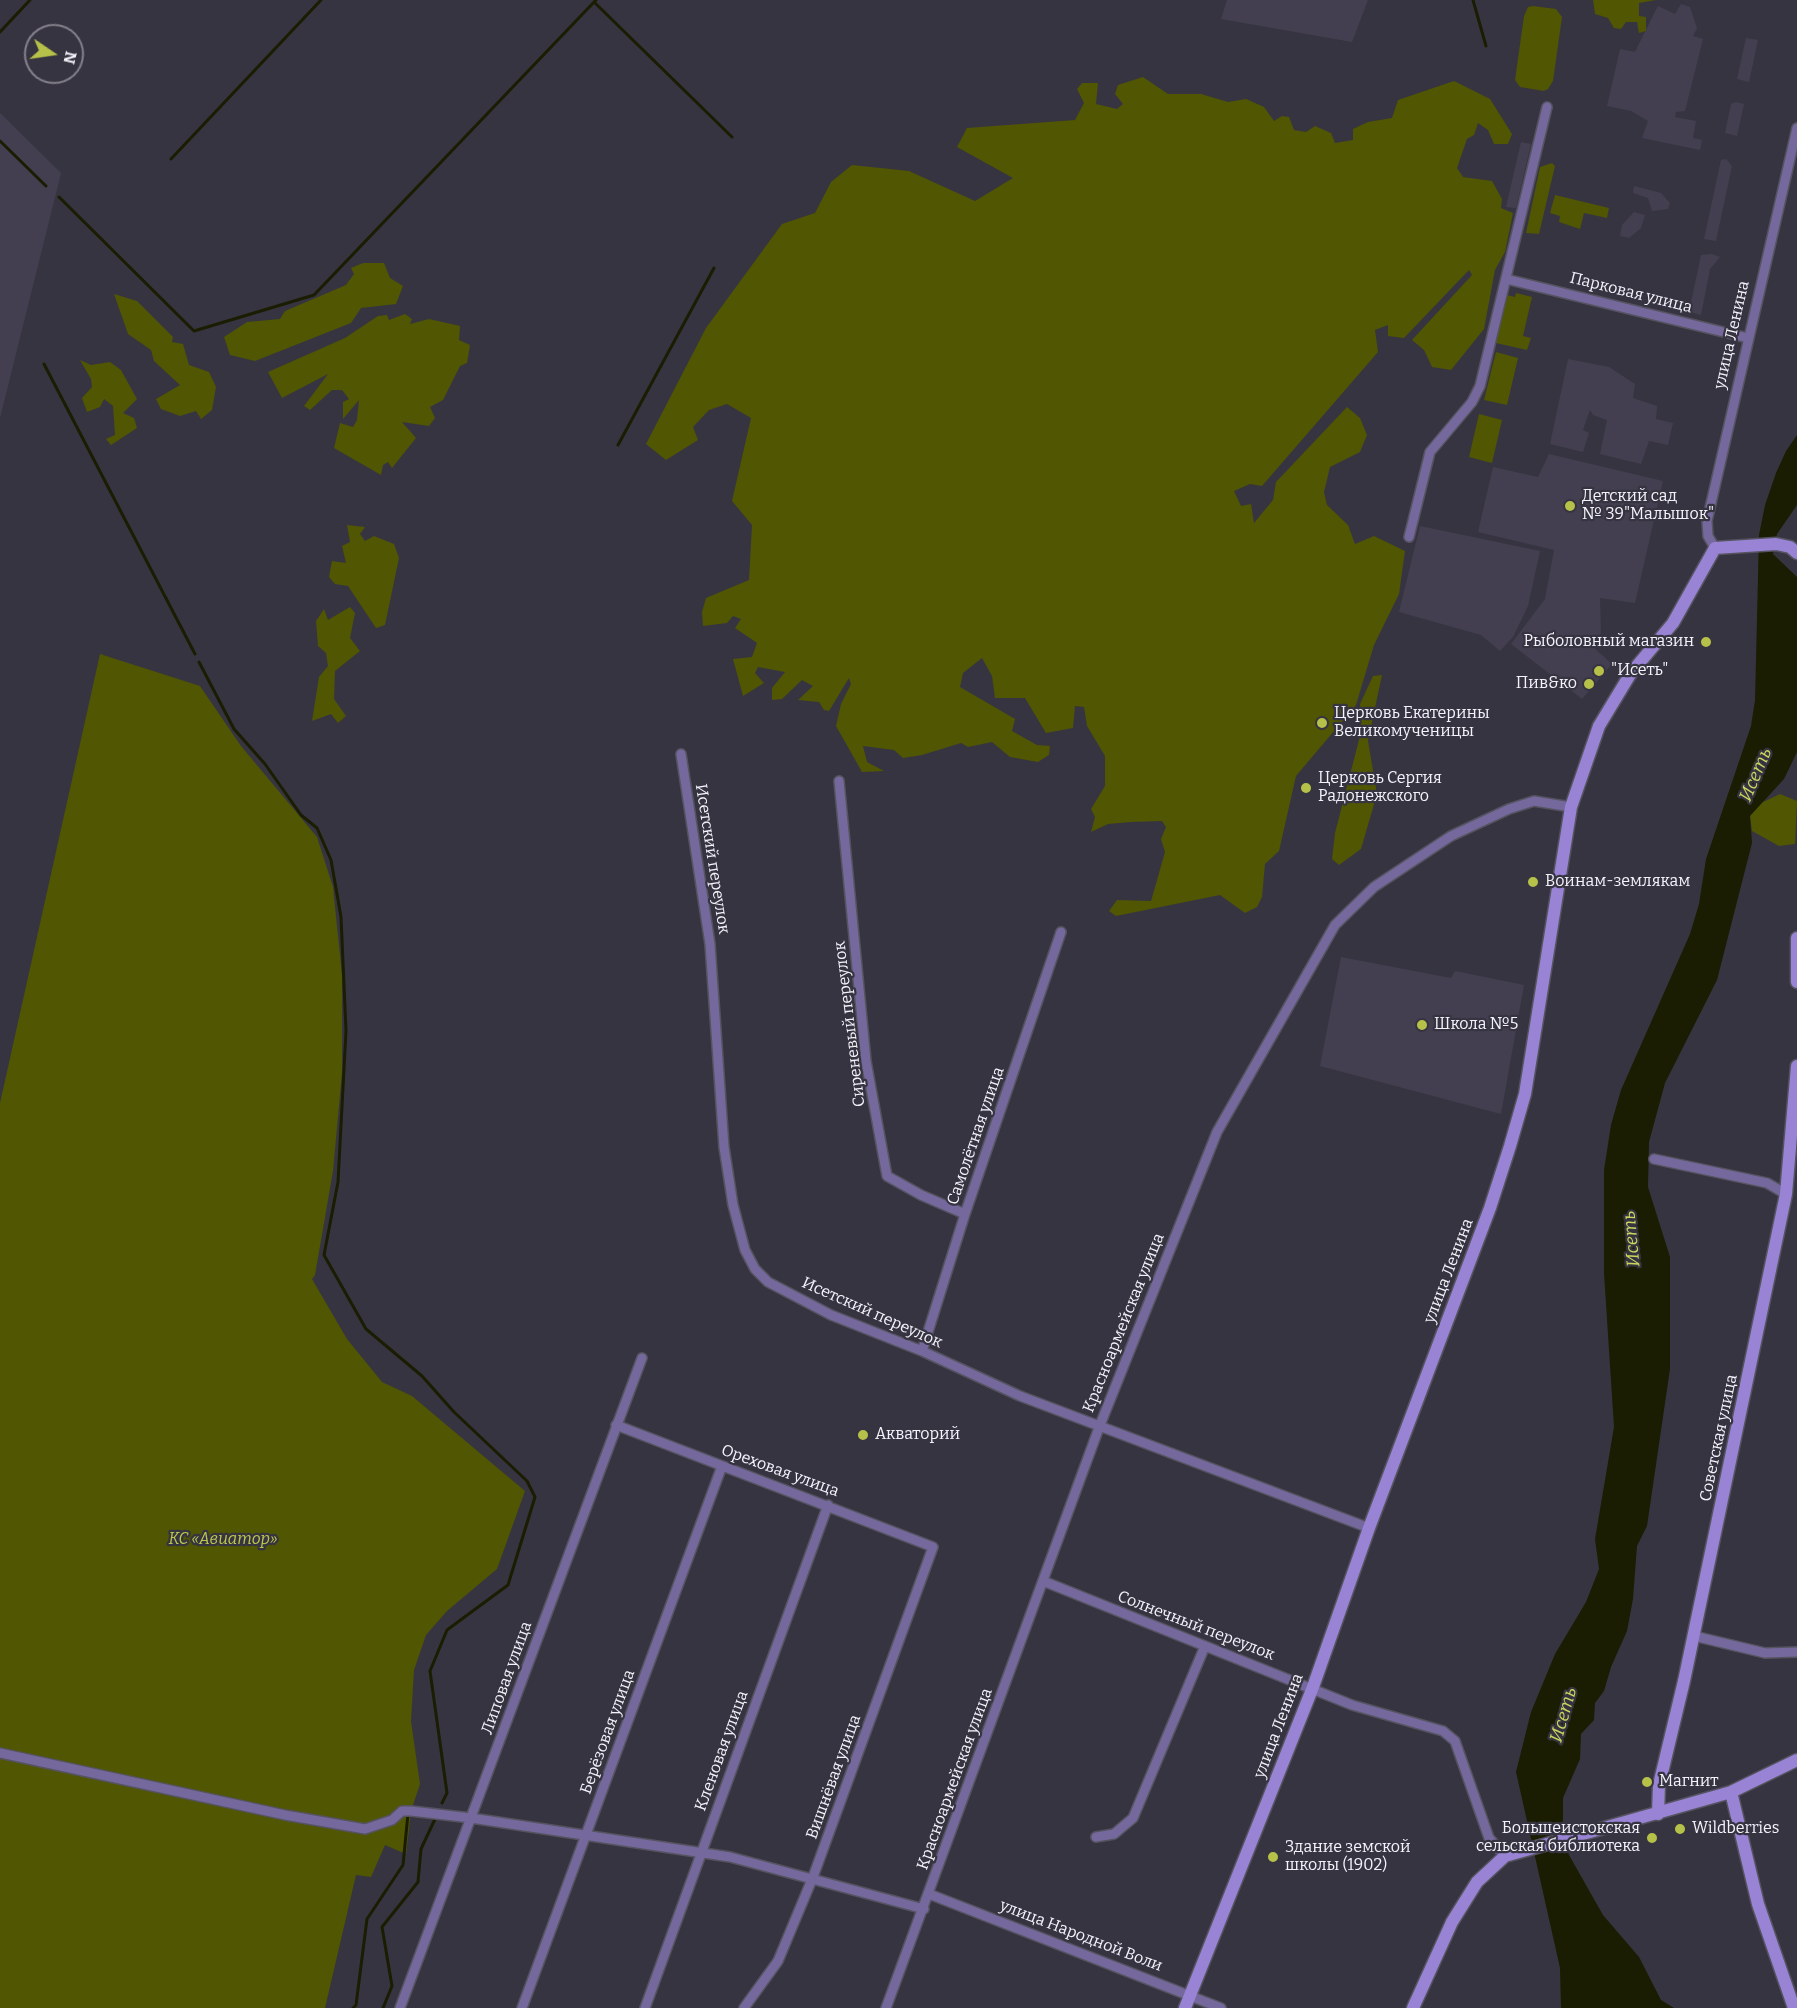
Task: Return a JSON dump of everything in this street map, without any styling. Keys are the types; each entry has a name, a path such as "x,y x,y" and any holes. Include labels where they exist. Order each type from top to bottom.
{"street":[{"path":"1409,537 1430,452 1473,402 1480,386 1547,107"},
{"name":"улица Ленина","path":"1187,2002 1312,1687 1369,1528 1491,1208 1525,1094 1571,807 1599,726 1631,673 1673,623 1715,548 1708,536 1707,521 1797,128"},
{"name":"Парковая улица","path":"1506,279 1748,338"},
{"path":"1715,548 1776,544 1790,547 1797,553"},
{"name":"Исетский переулок","path":"681,753 710,944 724,1147 733,1206 745,1250 755,1269 768,1282 831,1315 922,1351 1020,1396 1369,1528"},
{"name":"Сиреневый переулок","path":"839,781 866,1061 887,1176 921,1195 965,1214"},
{"name":"Красноармейская улица","path":"886,2008 1100,1425 1217,1132 1335,925 1374,887 1451,836 1509,809 1534,801 1571,807"},
{"name":"Самолётная улица","path":"922,1351 965,1214 1061,932"},
{"path":"1797,938 1797,982"},
{"name":"Советская улица","path":"1658,1815 1659,1785 1694,1636 1786,1194 1797,1066"},
{"path":"1654,1159 1767,1184 1797,1203"},
{"name":"Липовая улица","path":"400,2008 642,1358"},
{"name":"Ореховая улица","path":"616,1425 933,1547"},
{"name":"Берёзовая улица","path":"522,2008 722,1466"},
{"name":"Кленовая улица","path":"645,2008 828,1505"},
{"name":"Вишнёвая улица","path":"744,2008 778,1961 813,1877 933,1547"},
{"name":"Солнечный переулок","path":"1043,1581 1312,1687 1352,1705 1443,1731 1455,1741 1489,1838 1509,1855"},
{"path":"1694,1636 1765,1653 1797,1652"},
{"path":"1096,1837 1114,1834 1133,1818 1205,1646"},
{"path":"0,1754 285,1815 365,1829 392,1820 402,1811 471,1818 730,1857 813,1877 924,1909"},
{"path":"1413,2008 1452,1922 1477,1881 1509,1855 1658,1815 1731,1792 1797,1760"},
{"path":"1731,1792 1758,1904 1794,2008"},
{"name":"улица Народной Воли","path":"929,1894 1164,1984 1187,2002 1221,2008"}],"shaded area":[{"path":"1227,0 1368,0 1352,42 1221,19"},
{"path":"1681,4 1690,7 1697,28 1693,36 1703,39 1685,111 1676,112 1675,117 1696,121 1693,138 1702,140 1700,150 1642,138 1648,121 1631,111 1607,106 1620,49 1635,52 1658,6 1675,14"},
{"path":"1746,38 1758,40 1749,82 1737,79"},
{"path":"1736,102 1744,104 1737,136 1725,133 1731,104"},
{"path":"0,113 61,173 0,418"},
{"path":"1521,142 1531,144 1516,208 1506,207"},
{"path":"1726,159 1732,166 1716,241 1704,239 1721,160"},
{"path":"1634,186 1661,193 1670,203 1668,209 1652,211 1648,198 1633,193"},
{"path":"1634,212 1645,215 1641,228 1629,238 1620,236 1622,225"},
{"path":"1712,254 1720,257 1710,269 1701,315 1689,312 1701,255"},
{"path":"1568,359 1609,367 1635,384 1633,398 1657,406 1656,419 1673,423 1668,445 1649,441 1641,464 1600,454 1607,420 1593,415 1590,410 1583,430 1589,433 1583,452 1550,444"},
{"path":"1549,454 1663,481 1635,603 1600,598 1601,633 1593,647 1612,664 1582,699 1511,644 1545,599 1554,550 1478,532 1493,467 1538,477"},
{"path":"1420,526 1540,551 1528,606 1513,637 1500,651 1481,635 1399,612"},
{"name":"Школа №5","path":"1341,957 1451,978 1455,971 1524,985 1501,1114 1320,1066"}],"green space":[{"path":"1593,0 1656,0 1639,3 1639,16 1646,17 1646,31 1639,33 1637,22 1626,22 1621,29 1614,28 1608,18 1595,14"},
{"path":"1528,7 1556,9 1562,17 1553,81 1544,91 1520,87 1515,80 1524,16"},
{"path":"1143,77 1168,94 1201,94 1228,102 1246,99 1264,107 1274,121 1282,116 1289,117 1294,130 1306,132 1315,126 1331,133 1335,143 1353,140 1353,129 1368,122 1392,118 1398,100 1454,81 1490,99 1512,134 1508,144 1494,144 1488,130 1478,123 1474,135 1467,139 1457,168 1463,177 1492,181 1502,199 1501,208 1513,213 1505,252 1495,270 1484,329 1451,370 1432,367 1424,350 1412,340 1472,275 1469,270 1404,338 1388,336 1388,325 1375,330 1378,352 1262,486 1250,484 1234,491 1241,506 1251,504 1254,523 1273,500 1276,482 1347,407 1360,418 1367,435 1360,452 1330,467 1324,492 1327,505 1348,525 1355,544 1374,536 1405,551 1399,594 1374,645 1356,705 1296,776 1279,851 1265,864 1262,897 1257,907 1245,913 1220,895 1116,916 1109,911 1117,900 1151,901 1165,852 1161,839 1166,827 1162,821 1131,822 1108,824 1091,832 1095,817 1091,809 1105,786 1105,756 1087,726 1084,707 1075,706 1073,728 1046,733 1025,698 995,698 992,676 982,658 963,673 960,687 1015,719 1012,731 1037,745 1050,746 1049,755 1038,762 1010,757 992,742 968,747 961,743 922,755 903,758 894,750 863,746 867,762 884,771 862,772 836,726 841,704 851,684 849,678 829,711 824,710 819,702 798,700 813,686 802,680 782,699 772,700 772,688 785,672 758,667 755,673 764,683 743,696 733,659 752,657 757,643 735,628 741,619 733,616 727,623 703,626 702,612 706,598 749,580 752,525 732,501 751,418 727,404 709,410 693,427 698,440 666,460 646,444 706,328 782,224 815,213 831,182 852,165 909,171 975,201 1013,178 957,147 967,128 1075,120 1084,103 1077,89 1082,83 1098,83 1096,104 1117,109 1123,104 1115,94 1118,85"},
{"path":"1552,163 1555,166 1539,234 1526,233 1540,167"},
{"path":"1555,195 1609,208 1607,218 1584,213 1580,229 1559,222 1560,216 1550,213"},
{"path":"363,263 384,263 390,278 403,286 396,304 361,308 351,323 255,361 230,355 224,337 247,322 280,319 285,311 346,285 354,274 351,268"},
{"path":"1516,293 1532,297 1523,336 1531,338 1527,350 1496,343 1507,295 1515,297"},
{"path":"114,294 137,301 173,337 172,342 183,344 189,365 209,372 216,387 212,410 201,419 196,411 180,416 161,409 156,399 180,385 154,361 151,350 128,334"},
{"path":"405,314 412,319 410,324 429,319 460,326 459,340 470,345 467,363 460,366 443,400 430,407 435,418 429,426 402,422 416,438 392,468 388,462 383,465 381,475 334,448 340,423 353,427 357,420 359,400 343,419 343,402 349,399 342,390 332,390 310,410 304,406 328,374 282,398 268,372 345,338 378,316 387,315 389,320"},
{"path":"1496,352 1518,358 1507,405 1484,400"},
{"path":"80,360 91,365 110,362 121,370 137,399 123,413 134,418 137,428 111,445 106,439 115,435 113,406 104,399 100,407 87,412 82,398 92,387 91,379"},
{"path":"1479,414 1502,420 1492,463 1469,457"},
{"path":"347,525 365,527 360,534 365,541 374,536 394,544 399,558 385,625 376,628 348,586 335,584 329,577 332,561 346,563 342,546 350,542"},
{"path":"350,607 355,613 350,638 360,651 335,671 334,699 346,716 338,723 331,714 312,721 319,677 328,666 326,653 318,646 316,621 324,609 328,620"},
{"name":"КС «Авиатор»","path":"100,654 200,686 241,746 317,837 333,887 342,975 342,1073 333,1171 315,1275 312,1279 347,1339 382,1382 412,1396 525,1491 497,1569 447,1611 426,1635 414,1670 411,1721 420,1784 411,1811 406,1854 385,1845 371,1877 356,1875 325,2008 0,2008 0,1103"},
{"path":"1382,675 1368,741 1377,794 1361,849 1339,865 1332,859 1335,833 1361,732 1360,704 1373,676"},
{"path":"1780,794 1797,801 1795,844 1779,846 1752,831 1750,816 1753,810 1761,803"}],"water":[{"name":"Исеть","path":"1797,435 1797,505 1777,534 1773,554 1797,577 1797,752 1784,779 1750,816 1752,843 1717,980 1665,1083 1649,1142 1648,1187 1670,1257 1670,1369 1647,1526 1637,1546 1633,1599 1627,1631 1611,1667 1604,1691 1595,1703 1594,1720 1581,1734 1580,1759 1563,1798 1563,1838 1569,1855 1603,1915 1639,1957 1661,2000 1674,2008 1561,2008 1560,1968 1516,1772 1531,1712 1555,1654 1586,1602 1599,1569 1595,1539 1614,1427 1604,1273 1604,1170 1611,1125 1621,1090 1690,934 1699,904 1706,859 1751,726 1755,700 1759,535 1765,505 1776,473 1786,451"}],"waterway":[{"path":"0,32 30,0"},
{"path":"171,159 321,0"},
{"path":"59,197 194,331 314,295 596,0"},
{"path":"1473,0 1486,46"},
{"path":"594,2 732,137"},
{"path":"0,141 46,186"},
{"path":"618,445 714,268"},
{"path":"44,364 195,654"},
{"path":"199,662 234,729 265,764 301,815 317,828 331,860 341,917 346,1031 338,1182 324,1255 366,1329 422,1376 454,1412 527,1481 535,1497 508,1585 447,1630 430,1671 447,1793 442,1803"},
{"path":"353,2008 356,2005 367,1919 403,1865 408,1814"},
{"path":"383,2008 392,1986 382,1927 418,1882 421,1849 435,1819"}],"place":[{"name":"Детский сад № 39\"Малышок\"","path":"1570,506"},
{"name":"Рыболовный магазин","path":"1706,642"},
{"name":"\"Исеть\"","path":"1599,671"},
{"name":"Пив&ко","path":"1589,684"},
{"name":"Церковь Екатерины Великомученицы","path":"1322,723"},
{"name":"Церковь Сергия Радонежского","path":"1306,788"},
{"name":"Воинам-землякам","path":"1533,882"},
{"name":"Школа №5","path":"1422,1025"},
{"name":"Акваторий","path":"863,1435"},
{"name":"Магнит","path":"1647,1782"},
{"name":"Wildberries","path":"1680,1829"},
{"name":"Большеистокская сельская библиотека","path":"1652,1838"},
{"name":"Здание земской школы (1902)","path":"1273,1857"}]}
